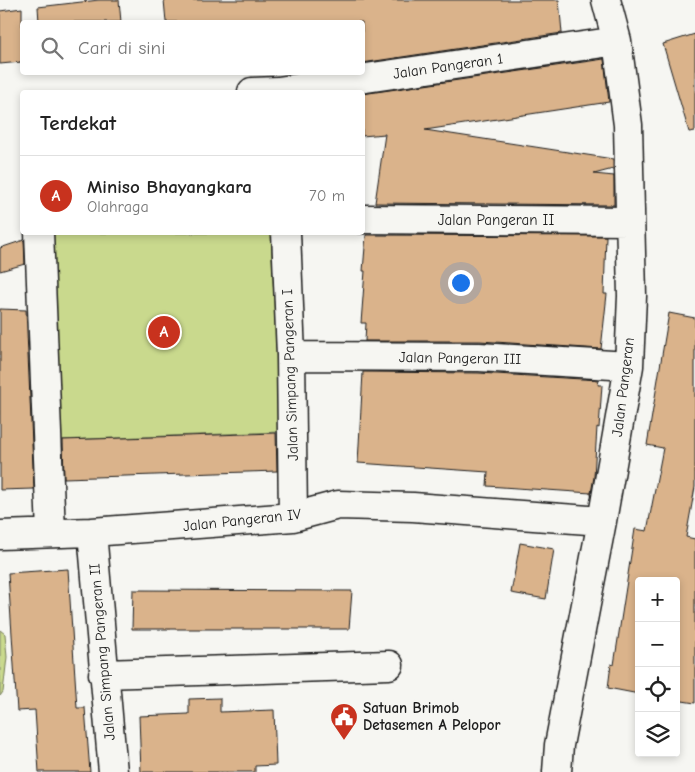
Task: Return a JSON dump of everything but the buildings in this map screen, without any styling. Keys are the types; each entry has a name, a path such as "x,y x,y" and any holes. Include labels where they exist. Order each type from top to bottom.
{"street":[{"name":"Jalan Pangeran","path":"557,772 559,745 602,521 629,366 632,296 628,124 617,40 606,0"},
{"name":"Jalan Pangeran 1","path":"291,90 617,40"},
{"name":"Jalan Pangeran II","path":"365,219 629,221"},
{"path":"39,235 51,533"},
{"name":"Jalan Simpang Pangeran I","path":"286,235 291,356 293,517"},
{"name":"Jalan Pangeran III","path":"291,356 479,357 629,366"},
{"name":"Jalan Pangeran IV","path":"0,536 92,532 293,517 338,505 413,507 602,521"},
{"name":"Jalan Simpang Pangeran II","path":"92,532 113,772"},
{"path":"103,674 389,664"}],"green space":[{"path":"49,235 271,235 280,432 58,440"},
{"path":"0,630 5,634 7,657 3,692 0,696"}],"place":[{"name":"Miniso Bhayangkara","path":"164,332"},
{"name":"Satuan Brimob Detasemen A Pelopor","path":"344,741"}]}
